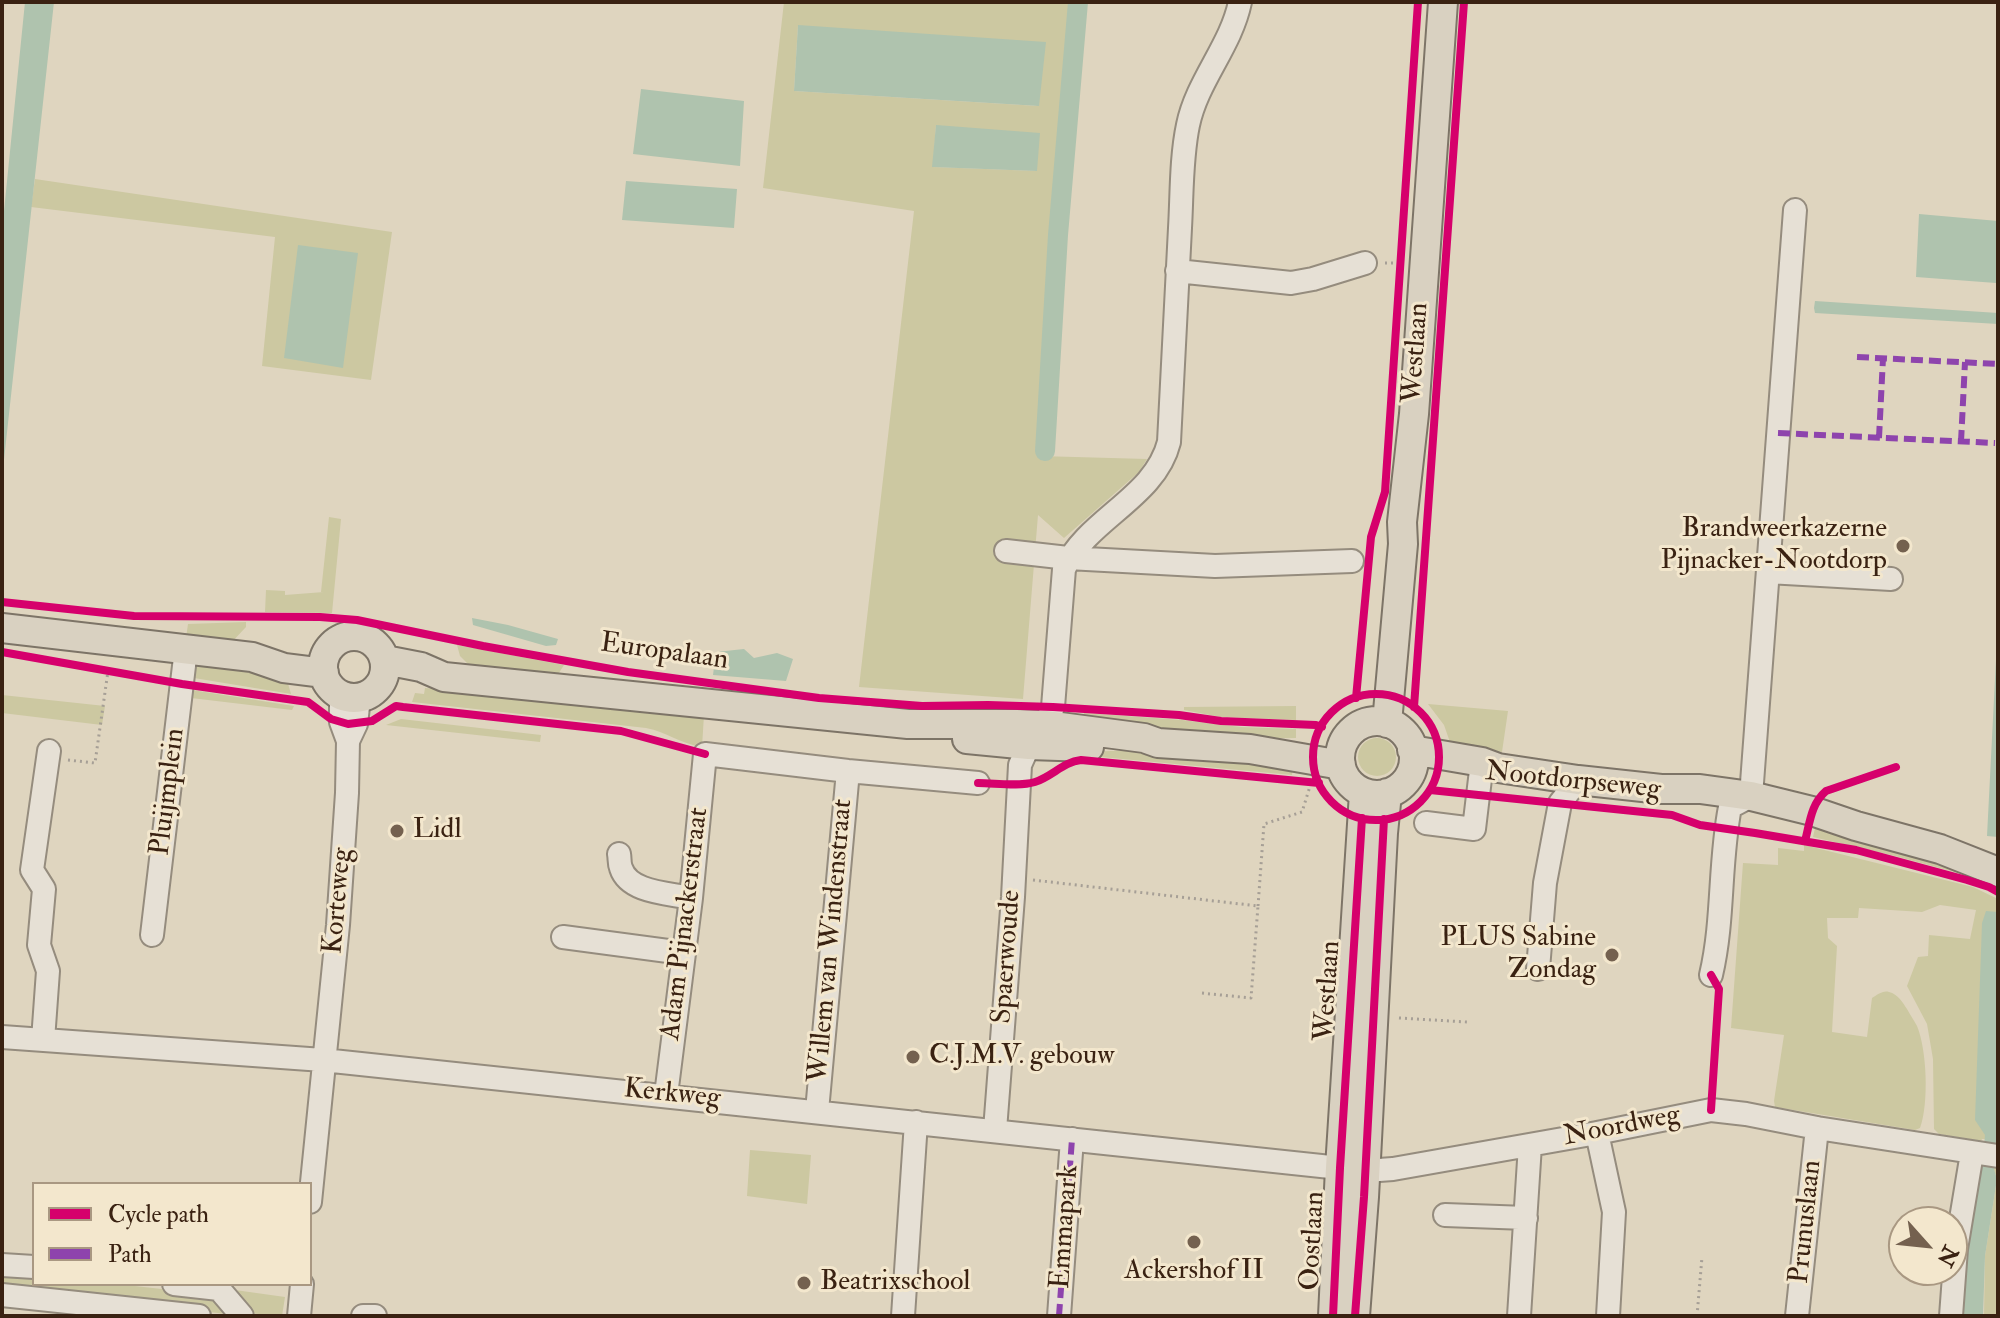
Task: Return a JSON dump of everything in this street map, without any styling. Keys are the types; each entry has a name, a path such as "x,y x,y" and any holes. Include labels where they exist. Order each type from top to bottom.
{"main road":[{"name":"Westlaan","path":"1379,723 1403,544 1402,522 1414,414 1443,2"},
{"name":"Europalaan","path":"2,628 252,657 286,652 353,677 421,667 444,677 1037,736 1144,738 1158,743 1250,749 1303,744 1321,770"},
{"path":"1379,723 1403,733 1412,761 1401,785 1375,793 1321,770 1352,731 1360,725 1379,723"},
{"name":"Nootdorpseweg","path":"1412,761 1487,767 1741,801 1809,822 1856,826 1940,849 1998,872"},
{"name":"Westlaan","path":"1352,1169 1374,1016 1383,833 1375,793"},
{"name":"Westlaan","path":"1352,1169 1375,793"},
{"name":"Nootdorpseweg","path":"1940,849 1998,854"},
{"name":"Oostlaan","path":"1333,1316 1352,1169"},
{"name":"Oostlaan","path":"1352,1169 1355,1316"}],"street":[{"path":"1068,558 1153,476 1166,453 1190,114 1226,43 1240,2"},
{"path":"1711,975 1716,955 1726,829 1741,801 1768,572 1795,210"},
{"path":"1177,271 1291,283 1365,263"},
{"path":"1006,551 1068,558 1215,566 1352,561"},
{"name":"Spaerwoude","path":"995,1130 1020,765 1053,707 1061,582 1068,558"},
{"path":"1768,572 1891,579"},
{"name":"Pluijmplein","path":"152,935 186,649"},
{"name":"Korteweg","path":"312,1182 339,910 347,793 348,741 341,722 353,677"},
{"name":"Adam Pijnackerstraat","path":"666,1095 691,898 705,754 848,771"},
{"path":"43,1040 48,971 39,945 44,889 32,870 49,755"},
{"path":"1426,823 1474,829 1487,767"},
{"path":"848,771 978,783"},
{"name":"Willem van Windenstraat","path":"817,1111 848,771"},
{"path":"1538,969 1545,883 1560,803 1578,780"},
{"path":"619,854 626,877 641,888 691,898"},
{"path":"563,937 683,953"},
{"name":"Kerkweg","path":"2,1037 323,1060 1352,1169"},
{"name":"Noordweg","path":"1352,1169 1393,1169 1711,1110 1984,1154"},
{"path":"903,1316 916,1122"},
{"name":"Prunuslaan","path":"1797,1316 1817,1128"},
{"path":"1597,1133 1614,1212 1608,1316"},
{"name":"Emmapark","path":"1059,1316 1072,1139"},
{"path":"1519,1316 1530,1145"},
{"path":"1951,1316 1956,1249 1984,1154"},
{"path":"1445,1215 1526,1218"},
{"path":"2,1265 32,1267"},
{"path":"192,1286 219,1289 242,1316"},
{"path":"299,1316 302,1286"},
{"path":"2,1295 199,1316"},
{"path":"363,1316 375,1316"}],"path":[{"path":"93,668 123,673"},
{"path":"49,755 95,763 108,671"},
{"path":"1201,993 1251,998 1264,824 1302,812 1321,770"},
{"path":"1014,877 1258,906"},
{"path":"1374,1016 1467,1022"},
{"path":"1697,1316 1702,1257"}],"shaded area":[{"path":"25,2 54,2 2,478 2,231"},
{"path":"784,2 1073,2 1039,456 1147,459 1139,472 1064,538 1038,515 1023,699 859,687 914,211 763,188","holes":["798,25 1038,106 794,91","936,125 1037,171 933,167"]},
{"path":"798,25 1046,42 1039,106 794,91"},
{"path":"641,89 744,101 740,166 633,154"},
{"path":"936,125 1040,133 1037,171 932,167"},
{"path":"35,179 392,232 371,380 262,366 275,237 31,207"},
{"path":"626,181 737,189 734,228 622,220"},
{"path":"1919,214 1998,221 1996,283 1916,277"},
{"path":"298,245 358,253 343,368 284,358"},
{"path":"1815,301 1998,313 1998,324 1815,313"},
{"path":"329,517 341,519 332,613 265,612 266,590 285,591 285,595 324,592 321,592"},
{"path":"472,618 558,639 556,645 546,646 473,625"},
{"path":"1998,620 1998,837 1987,836"},
{"path":"246,622 246,627 231,643 186,638 188,624"},
{"path":"457,645 564,665 555,679 468,664 460,656"},
{"path":"744,649 754,658 777,653 793,659 786,681 713,675 716,652"},
{"path":"202,662 287,680 291,694 194,678 195,669"},
{"path":"425,688 517,694 704,715 702,747 646,728 412,702 415,693 424,694"},
{"path":"192,690 294,706 292,710 191,698"},
{"path":"2,695 105,706 102,725 2,713"},
{"path":"1428,704 1508,711 1502,752 1451,745 1444,725"},
{"path":"1296,706 1296,720 1220,717 1184,710 1184,707"},
{"path":"1084,713 1296,729 1296,738 1244,739 1082,724"},
{"path":"401,719 541,735 540,742 386,725"},
{"path":"1377,738 1391,743 1396,757 1391,771 1377,776 1363,771 1358,757 1363,743"},
{"path":"1143,750 1293,764 1292,775 1080,755 1080,752"},
{"path":"1815,828 1897,847 1998,878 1998,887 1984,880 1813,837"},
{"path":"1804,845 1973,887 1998,899 1985,1139 1981,1141 1939,1134 1934,1129 1933,1059 1927,1024 1907,986 1918,957 1928,956 1929,935 1970,939 1976,910 1940,905 1922,912 1859,908 1858,918 1827,918 1828,938 1837,946 1832,1032 1867,1037 1872,998 1887,992 1900,999 1917,1026 1923,1049 1926,1092 1920,1128 1915,1130 1775,1107 1784,1035 1731,1028 1743,863 1778,865 1778,848 1804,851"},
{"path":"1986,911 1998,912 1998,1147 1993,1166 1997,1179 1985,1256 1983,1316 1961,1316 1963,1286 1968,1286 1968,1239 1985,1135 1975,1120 1982,923"},
{"path":"750,1150 811,1155 807,1204 747,1196"},
{"path":"1993,1167 1998,1167 1998,1316 1984,1316 1985,1256 1997,1179"},
{"path":"2,1274 32,1275 32,1286 135,1286 215,1295 226,1314 2,1287"},
{"path":"235,1290 285,1297 282,1316 248,1313 234,1295"}],"waterway":[{"path":"1045,451 1058,235 1078,2"}],"marked path":[{"path":"1857,357 1998,364"},
{"path":"1879,438 1883,358"},
{"path":"1961,442 1965,362"},
{"path":"1778,433 1995,443"},
{"path":"1059,1316 1072,1139"}],"cycle path":[{"path":"1356,698 1371,537 1385,492 1418,2"},
{"path":"1414,707 1464,2"},
{"path":"2,602 134,616 357,620 628,672 819,698 922,706 1053,707 1322,727"},
{"path":"2,652 182,684 308,702 331,719 348,724 372,721 396,706 621,731 705,754"},
{"path":"1376,694 1400,699 1420,713 1434,733 1439,757 1434,781 1420,801 1400,815 1376,820 1352,815 1332,801 1318,781 1313,757 1318,733 1332,713 1352,699 1376,694"},
{"path":"978,783 1029,783 1081,760 1319,783"},
{"path":"1805,841 1814,808 1826,791 1896,767"},
{"path":"1430,790 1672,815 1700,825 1856,850 1967,880 1998,892"},
{"path":"1333,1316 1362,818"},
{"path":"1355,1316 1384,819"},
{"path":"1711,975 1719,989 1711,1110"}],"place":[{"name":"Brandweerkazerne Pijnacker-Nootdorp","path":"1903,546"},
{"name":"Lidl","path":"397,831"},
{"name":"PLUS Sabine Zondag","path":"1612,955"},
{"name":"C.J.M.V. gebouw","path":"913,1057"},
{"name":"Ackershof II","path":"1194,1242"},
{"name":"Beatrixschool","path":"804,1283"}]}
